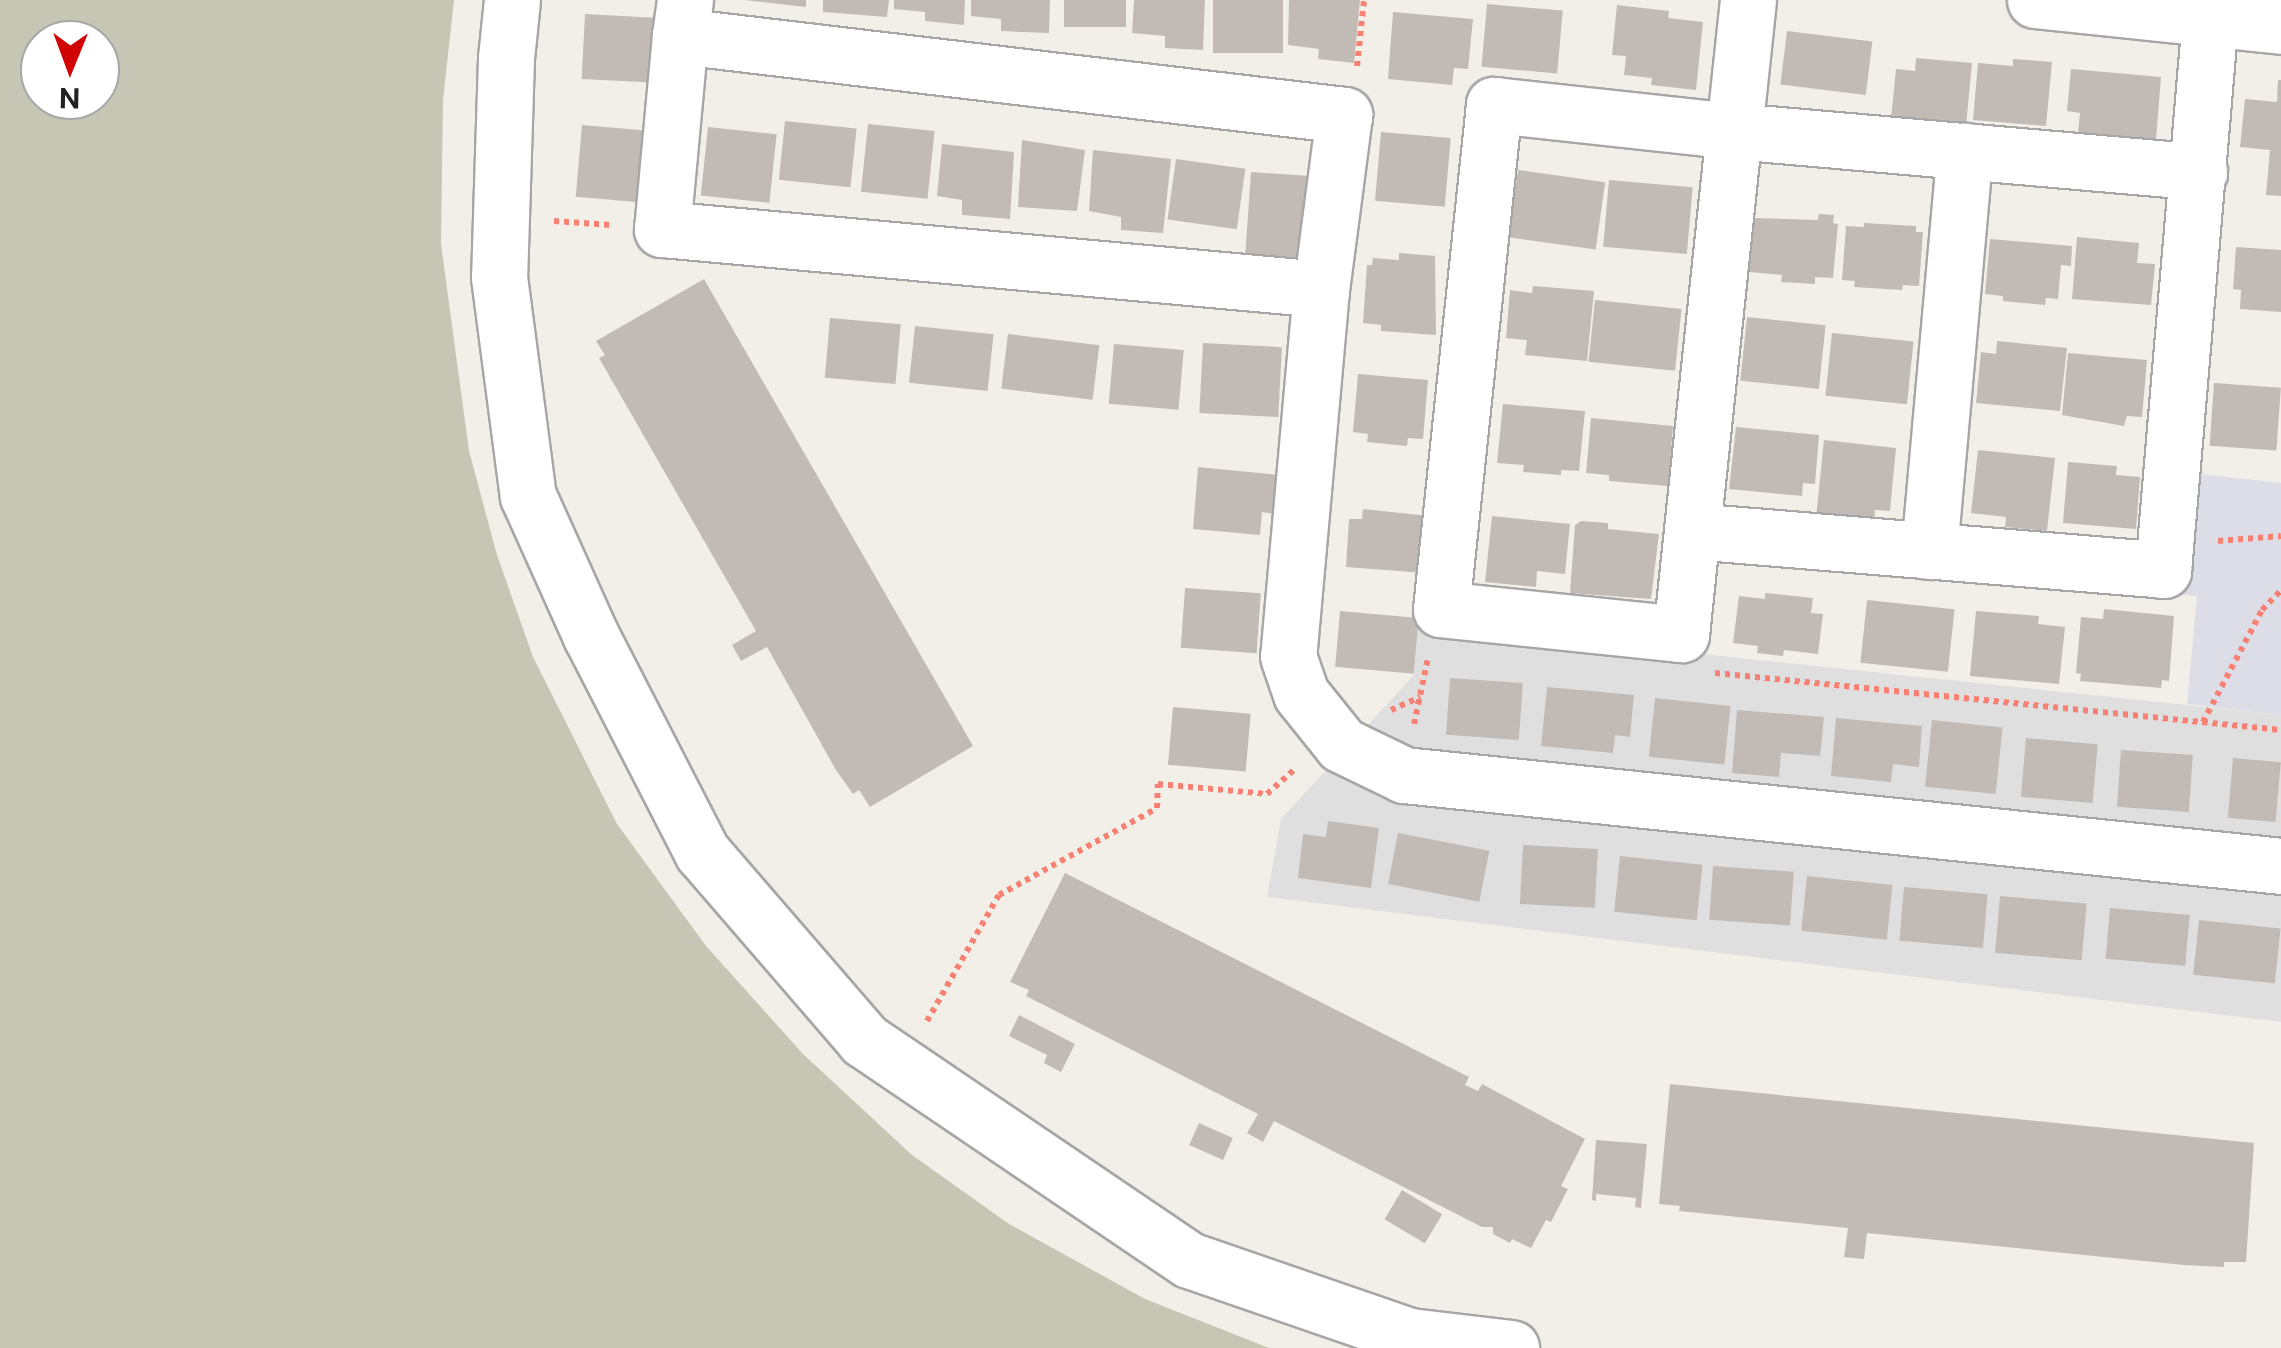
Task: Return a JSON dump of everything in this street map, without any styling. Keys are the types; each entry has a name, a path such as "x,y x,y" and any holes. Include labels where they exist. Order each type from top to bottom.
{"street":[{"path":"512,0 500,277 528,496 591,636 702,852 864,1040 1188,1260 1410,1336 1511,1348"},
{"path":"1748,0 1734,130 1681,634 1441,608 1494,105 1734,130 2200,172"},
{"path":"2035,0 2281,26"},
{"path":"1321,289 662,229 682,18 1344,115 1321,289 1288,656 1301,694 1342,745 1404,775 2281,866"},
{"path":"1692,531 2163,570 2200,172 2210,18"},
{"path":"1928,551 1966,151"}],"path":[{"path":"1344,115 1355,89 1364,0"},
{"path":"544,220 662,229"},
{"path":"2166,539 2245,542 2281,536"},
{"path":"2203,722 2262,610 2281,590"},
{"path":"1404,775 1430,650"},
{"path":"1701,671 2281,730"},
{"path":"924,1027 999,895 1156,808 1158,784 1266,794 1334,735"}],"shaded area":[{"path":"0,0 454,0 443,100 441,244 469,451 497,555 533,657 617,824 706,946 803,1054 912,1155 1009,1224 1145,1299 1269,1348 0,1348"},
{"path":"2191,473 2281,483 2281,715 2187,704 2197,596 2180,594"},
{"path":"1418,624 2281,715 2281,1022 1267,897 1281,819 1414,675"}],"building":[{"path":"744,0 806,0 806,7"},
{"path":"823,0 889,0 887,17 823,12"},
{"path":"894,0 965,0 964,25 925,21 925,12 894,9"},
{"path":"971,0 1050,0 1049,33 1001,31 1001,19 971,16"},
{"path":"1064,0 1126,0 1126,27 1064,27"},
{"path":"1134,0 1205,0 1203,50 1165,48 1165,36 1132,33"},
{"path":"1213,0 1283,0 1283,53 1213,53"},
{"path":"1289,0 1360,0 1354,63 1318,59 1319,49 1288,45"},
{"path":"1487,4 1563,11 1557,73 1482,67"},
{"path":"1617,5 1669,11 1668,18 1703,22 1696,90 1651,85 1652,78 1624,75 1626,56 1612,55"},
{"path":"1393,12 1473,19 1468,69 1454,68 1452,85 1388,79"},
{"path":"585,14 655,18 652,83 582,79"},
{"path":"1787,31 1872,41 1866,95 1780,85"},
{"path":"1916,58 1972,63 1966,126 1891,119 1896,69 1915,71"},
{"path":"2013,59 2052,62 2046,126 1973,120 1978,63 2013,66"},
{"path":"2071,69 2161,77 2156,140 2078,133 2080,113 2067,111"},
{"path":"2278,80 2281,196 2266,195 2270,150 2240,147 2245,99 2277,102"},
{"path":"785,121 857,129 850,187 779,180"},
{"path":"868,124 935,131 928,199 861,192"},
{"path":"582,125 643,130 636,202 576,197"},
{"path":"708,127 777,134 769,203 701,196"},
{"path":"1381,132 1451,138 1445,207 1375,201"},
{"path":"1022,140 1085,150 1077,211 1018,207"},
{"path":"942,144 1014,152 1010,219 962,215 962,200 937,196"},
{"path":"1093,150 1171,159 1163,233 1121,230 1121,217 1089,211"},
{"path":"1176,159 1245,169 1237,229 1168,219"},
{"path":"1518,170 1605,182 1596,250 1509,237"},
{"path":"1251,172 1310,176 1304,258 1245,254"},
{"path":"1609,180 1693,187 1687,254 1603,247"},
{"path":"1819,214 1834,215 1833,223 1838,224 1833,278 1815,277 1815,284 1781,282 1782,275 1749,272 1754,218 1818,220"},
{"path":"1864,223 1916,226 1916,232 1923,232 1919,286 1903,285 1902,290 1854,287 1855,281 1842,280 1846,226 1864,227"},
{"path":"2077,237 2139,243 2137,263 2155,264 2151,305 2072,299"},
{"path":"1990,239 2072,246 2071,266 2061,265 2058,299 2046,298 2045,305 2003,301 2003,296 1985,294"},
{"path":"2236,247 2281,250 2281,312 2240,309 2241,290 2233,289"},
{"path":"1399,253 1435,256 1436,335 1381,331 1381,325 1363,323 1367,265 1372,265 1373,258 1399,260"},
{"path":"704,279 973,746 870,807 859,790 853,794 836,770 767,647 741,661 732,645 756,631 599,358 605,355 596,341"},
{"path":"1533,286 1594,291 1587,361 1525,355 1527,340 1506,338 1510,290 1532,293"},
{"path":"1595,300 1682,309 1675,371 1589,362"},
{"path":"1747,317 1826,325 1819,389 1740,381"},
{"path":"830,318 901,324 896,384 825,378"},
{"path":"915,326 994,334 988,391 909,383"},
{"path":"1832,333 1914,342 1907,404 1825,396"},
{"path":"1008,334 1099,345 1093,400 1001,389"},
{"path":"1997,341 2067,348 2060,411 1976,403 1981,352 1996,354"},
{"path":"1203,343 1282,347 1278,417 1199,413"},
{"path":"1114,344 1184,350 1179,410 1109,404"},
{"path":"2068,353 2147,360 2142,417 2127,416 2124,426 2062,415"},
{"path":"1358,374 1428,380 1423,439 1408,438 1407,446 1367,442 1368,434 1353,432"},
{"path":"2214,383 2281,388 2276,451 2210,446"},
{"path":"1503,404 1585,411 1579,471 1561,470 1561,475 1523,472 1524,465 1497,463"},
{"path":"1591,418 1673,426 1668,486 1609,481 1609,475 1586,473"},
{"path":"1736,427 1819,435 1815,484 1803,483 1802,496 1729,489"},
{"path":"1824,440 1896,448 1890,511 1875,510 1874,524 1816,518"},
{"path":"1978,450 2055,458 2047,531 2005,527 2006,517 1971,513"},
{"path":"2068,462 2117,466 2116,475 2140,477 2136,529 2063,523"},
{"path":"1198,467 1280,475 1276,514 1262,512 1260,535 1193,529"},
{"path":"1363,509 1429,516 1424,573 1346,567 1349,519 1362,519"},
{"path":"1492,516 1570,524 1565,574 1537,571 1536,587 1485,582"},
{"path":"1581,521 1608,523 1608,529 1659,534 1651,599 1570,593 1575,525"},
{"path":"1185,588 1261,593 1257,653 1181,648"},
{"path":"1765,593 1813,598 1811,613 1823,614 1818,654 1784,650 1783,656 1757,653 1758,646 1733,643 1739,596 1765,599"},
{"path":"1867,600 1955,609 1948,672 1860,663"},
{"path":"2104,609 2174,616 2169,681 2162,680 2161,688 2080,681 2081,674 2076,673 2081,617 2103,619"},
{"path":"1340,611 1419,618 1414,674 1335,667"},
{"path":"1976,611 2039,616 2038,624 2065,627 2059,684 1970,676"},
{"path":"1450,678 1523,683 1519,740 1446,735"},
{"path":"1547,687 1634,695 1630,737 1615,735 1613,753 1541,746"},
{"path":"1655,698 1731,706 1724,765 1649,757"},
{"path":"1173,707 1251,714 1246,772 1168,765"},
{"path":"1737,710 1824,717 1820,756 1781,753 1779,777 1732,773"},
{"path":"1836,718 1922,726 1919,767 1893,764 1891,782 1831,776"},
{"path":"1932,720 2003,727 1996,794 1925,787"},
{"path":"2026,738 2098,744 2093,803 2021,797"},
{"path":"2121,750 2193,755 2189,812 2117,807"},
{"path":"2233,758 2281,762 2276,822 2228,818"},
{"path":"1328,821 1379,828 1371,888 1298,878 1303,834 1326,837"},
{"path":"1398,833 1489,851 1479,902 1388,884"},
{"path":"1523,845 1598,849 1595,908 1520,904"},
{"path":"1620,856 1703,865 1697,920 1614,912"},
{"path":"1713,866 1794,872 1790,926 1709,920"},
{"path":"1065,873 1469,1077 1465,1085 1478,1091 1482,1084 1585,1139 1561,1186 1568,1189 1551,1222 1546,1220 1531,1248 1512,1239 1510,1243 1493,1234 1493,1227 1482,1227 1274,1121 1263,1142 1247,1133 1258,1114 1026,996 1029,990 1010,982"},
{"path":"1807,876 1893,885 1887,940 1801,931"},
{"path":"1904,887 1988,894 1983,948 1899,941"},
{"path":"2000,896 2087,904 2082,960 1995,953"},
{"path":"2110,908 2190,915 2185,966 2106,959"},
{"path":"2199,920 2281,929 2275,983 2193,975"},
{"path":"1019,1015 1075,1044 1061,1072 1044,1063 1047,1055 1009,1036"},
{"path":"1670,1084 2254,1143 2246,1262 2224,1262 2224,1267 2184,1265 1867,1233 1864,1259 1844,1257 1848,1228 1679,1211 1680,1206 1659,1204"},
{"path":"1199,1123 1233,1138 1223,1160 1189,1145"},
{"path":"1596,1140 1647,1144 1641,1208 1635,1207 1636,1198 1596,1194 1596,1201 1592,1200"},
{"path":"1402,1190 1442,1214 1425,1243 1384,1219"}]}
